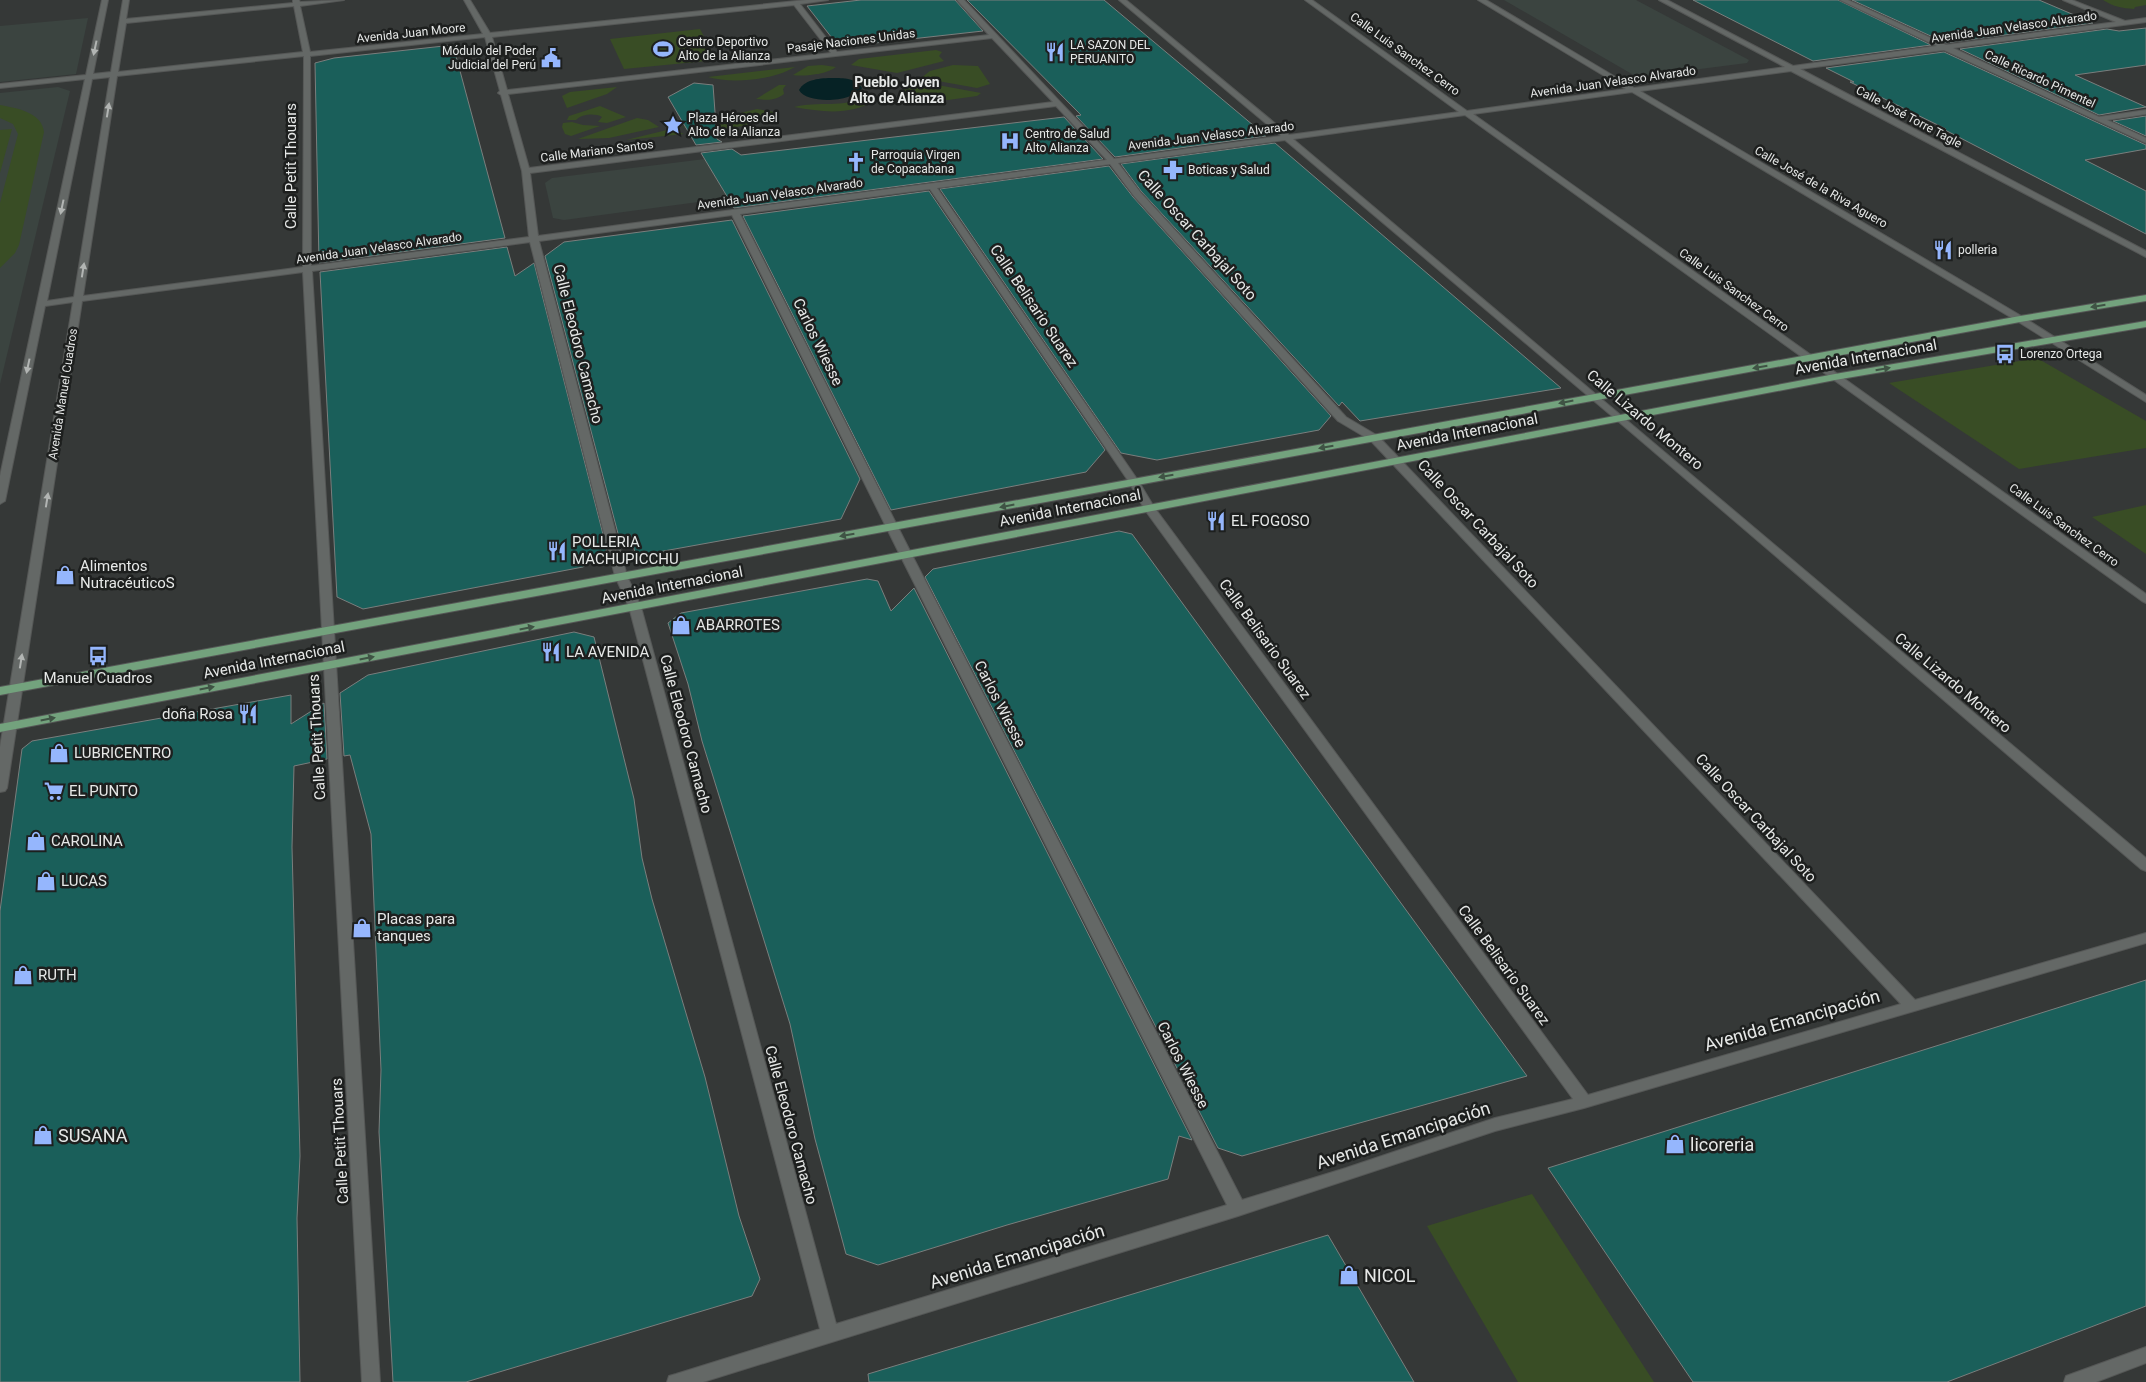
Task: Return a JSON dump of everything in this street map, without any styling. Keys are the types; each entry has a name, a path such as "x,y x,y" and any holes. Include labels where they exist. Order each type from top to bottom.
{"main road":[{"name":"Avenida Internacional","path":"0,691 1594,397 2020,319 2146,298"},
{"name":"Avenida Internacional","path":"6,727 1835,377 2146,324"}],"street":[{"path":"0,501 105,0"},
{"name":"Avenida Manuel Cuadros","path":"0,788 6,727 17,688 126,0"},
{"path":"122,21 297,2 341,0"},
{"name":"Calle Eleodoro Camacho","path":"467,0 488,36 502,93 526,171 534,239 621,576 635,607 830,1334"},
{"name":"Avenida Juan Moore","path":"0,86 825,0"},
{"name":"Calle Oscar Carbajal Soto","path":"960,0 1112,160 1136,194 1342,419 1374,438 1912,1006"},
{"name":"Calle Lizardo Montero","path":"1122,0 1288,137 2146,866"},
{"name":"Calle Luis Sanchez Cerro","path":"1308,0 2146,599"},
{"name":"Calle José de la Riva Aguero","path":"1481,0 2020,319 2146,399"},
{"name":"Calle José Torre Tagle","path":"1662,0 2146,254"},
{"name":"Calle Ricardo Pimentel","path":"1843,0 2146,141"},
{"path":"2066,0 2124,23"},
{"name":"Calle Petit Thouars","path":"297,2 307,55 307,270 370,1382"},
{"path":"796,3 835,54"},
{"name":"Avenida Juan Velasco Alvarado","path":"41,304 1466,114 2146,20"},
{"name":"Pasaje Naciones Unidas","path":"502,93 994,36"},
{"name":"Calle Mariano Santos","path":"526,171 1058,104"},
{"path":"2098,119 2146,112"},
{"name":"Calle Belisario Suarez","path":"932,186 1150,508 1584,1102"},
{"name":"Carlos Wiesse","path":"735,212 906,555 1238,1209"},
{"name":"Avenida Emancipación","path":"676,1382 1238,1209 1495,1126 1584,1102 2146,938"},
{"path":"2073,1382 2106,1377 2146,1356"}],"shaded area":[{"path":"1504,0 1636,0 1749,60 1747,63 1637,77"},
{"path":"88,18 76,74 0,82 0,26"},
{"path":"58,87 70,91 0,384 0,93"},
{"path":"705,159 728,198 564,220 553,218 545,183 552,178"}],"green space":[{"path":"2103,0 2146,0 2146,5 2135,7 2134,9 2114,6"},
{"name":"Centro Deportivo Alto de la Alianza","path":"700,29 716,60 624,69 610,39"},
{"path":"936,50 942,52 939,56 944,61 897,73 851,65 859,59"},
{"path":"953,65 978,66 990,84 977,88 921,78 930,71"},
{"path":"808,66 836,67 815,74 793,75"},
{"path":"795,67 776,75 752,80 729,80 708,77"},
{"path":"916,81 981,93 977,96 948,100 899,93"},
{"path":"779,85 786,85 783,89 784,94 781,96 771,100 756,99"},
{"path":"617,87 607,94 567,108 562,96 570,92"},
{"path":"867,97 875,100 856,109 846,111 826,111 794,107 849,102"},
{"path":"0,105 33,115 39,120 44,132 19,245 15,253 0,268 0,203 18,134 13,124 0,118"},
{"path":"600,106 626,117 607,123 598,122 602,117 592,115 585,115 576,120 567,120 569,116"},
{"path":"757,109 774,112 754,123 730,128 693,129 682,127"},
{"path":"637,118 648,120 659,127 609,138 578,139"},
{"path":"572,122 600,126 571,136 565,134 562,127 563,123"},
{"path":"12,129 0,173 0,130"},
{"path":"671,129 684,134 626,140"},
{"path":"2037,358 2146,421 2146,448 2019,469 1889,383"},
{"path":"2146,505 2146,554 2092,517"},
{"path":"1532,1194 1654,1382 1518,1382 1427,1226"}],"water":[{"path":"833,78 853,80 862,88 850,96 830,100 811,98 799,90 809,81"}],"building":[{"path":"861,0 955,0 983,31 839,47 807,6"},
{"path":"967,0 1104,0 1266,136 1115,157 1076,116 1081,115"},
{"path":"1693,0 1838,0 1931,45 1813,61"},
{"path":"1852,0 2039,0 2093,23 1946,43"},
{"path":"2146,28 2146,65 2075,75 2146,107 2099,115 1960,49 2107,29 2119,31"},
{"path":"453,45 505,238 319,263 315,63 334,58"},
{"path":"1944,52 2146,145 2146,149 2085,160 2146,191 2146,234 1826,68"},
{"path":"694,83 713,85 717,139 722,142 696,145 668,97"},
{"path":"2146,116 2146,136 2113,121"},
{"path":"1064,117 1103,159 734,208 701,153 732,149 741,155"},
{"path":"1275,143 1561,388 1360,421 1342,402 1339,406 1141,191 1121,164"},
{"path":"1109,166 1133,197 1331,416 1319,430 1157,460 1121,453 940,189"},
{"path":"929,191 1105,450 1086,472 891,510 743,216"},
{"path":"732,220 860,479 841,519 636,556 630,534 620,541 545,256 564,242"},
{"path":"507,247 515,276 534,263 607,550 583,567 363,609 337,597 320,272"},
{"path":"1119,531 1132,534 1527,1076 1242,1156 1218,1148 925,577 933,569"},
{"path":"867,579 878,581 891,611 914,588 1192,1140 1179,1136 1168,1179 1007,1225 878,1265 846,1254 815,1139 790,1024 702,741 688,684 668,623 681,613"},
{"path":"574,632 594,637 634,799 642,858 652,899 705,1077 739,1216 760,1279 752,1296 466,1382 393,1382 379,1132 381,1070 371,834 350,755 344,756 340,693 368,675"},
{"path":"291,695 291,724 324,703 327,759 294,766 292,847 300,1156 297,1218 300,1382 0,1382 0,911 22,749 32,741"},
{"path":"2146,980 2146,1306 1947,1382 1693,1382 1548,1168"},
{"path":"1328,1235 1414,1382 869,1382 868,1374"}],"place":[{"name":"Centro Deportivo Alto de la Alianza","path":"663,49"},
{"name":"LA SAZON DEL PERUANITO","path":"1055,52"},
{"name":"Módulo del Poder Judicial del Perú","path":"551,58"},
{"name":"Plaza Héroes del Alto de la Alianza","path":"673,125"},
{"name":"Centro de Salud Alto Alianza","path":"1010,141"},
{"name":"Parroquia Virgen de Copacabana","path":"856,162"},
{"name":"Boticas y Salud","path":"1173,170"},
{"name":"polleria","path":"1943,250"},
{"name":"Lorenzo Ortega","path":"2005,354"},
{"name":"EL FOGOSO","path":"1216,521"},
{"name":"POLLERIA MACHUPICCHU","path":"557,551"},
{"name":"Alimentos NutracéuticoS","path":"65,575"},
{"name":"ABARROTES","path":"681,625"},
{"name":"LA AVENIDA","path":"551,652"},
{"name":"Manuel Cuadros","path":"98,656"},
{"name":"doña Rosa","path":"248,714"},
{"name":"LUBRICENTRO","path":"59,753"},
{"name":"EL PUNTO","path":"54,791"},
{"name":"CAROLINA","path":"36,841"},
{"name":"LUCAS","path":"46,881"},
{"name":"Placas para tanques","path":"362,928"},
{"name":"RUTH","path":"23,975"},
{"name":"SUSANA","path":"43,1135"},
{"name":"licoreria","path":"1675,1144"},
{"name":"NICOL","path":"1349,1275"}],"district":[{"name":"Pueblo Joven Alto de Alianza","path":"897,90"}]}
